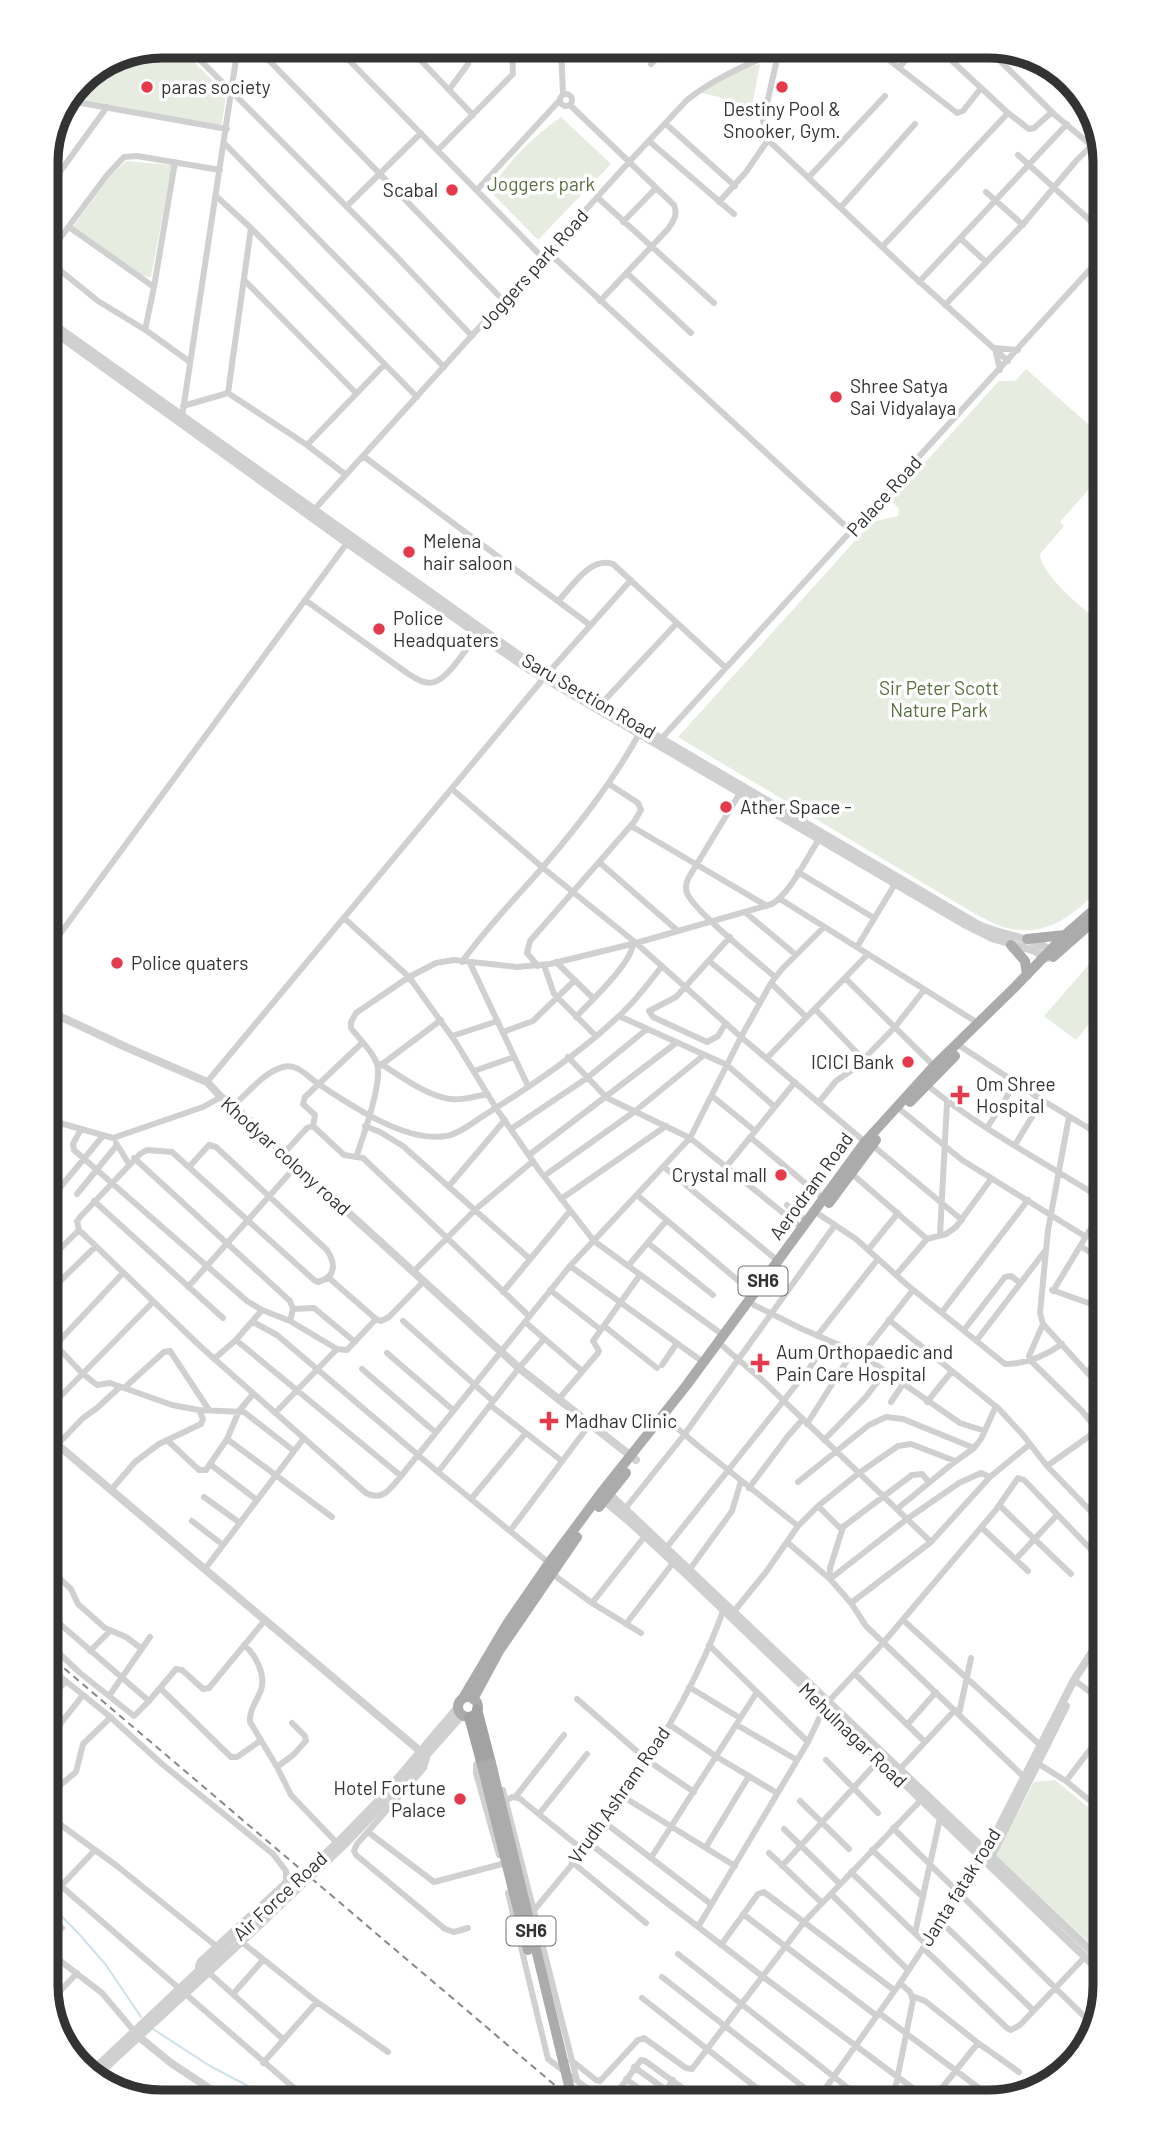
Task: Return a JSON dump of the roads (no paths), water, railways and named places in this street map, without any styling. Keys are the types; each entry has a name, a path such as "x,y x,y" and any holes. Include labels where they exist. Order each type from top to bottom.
{"highway":[{"name":"SH6","path":"467,1708 485,1761"}],"main road":[{"name":"Aerodram Road","path":"754,1299 824,1198 934,1066 960,1046 1050,955 1065,934 1093,910"},
{"name":"Aerodram Road","path":"467,1708 507,1623 820,1215 869,1143 927,1085 978,1023 1027,975 1093,921"},
{"path":"1027,940 1065,934"},
{"path":"1011,945 1025,961 1027,975"},
{"name":"Aerodram Road","path":"665,1418 703,1362 722,1341"},
{"name":"SH6","path":"485,1761 570,2090"},
{"name":"SH6","path":"485,1761 563,2090"}],"street":[{"path":"198,58 347,206 472,337"},
{"path":"182,415 237,58"},
{"path":"267,58 504,301"},
{"path":"347,58 542,258"},
{"path":"418,58 473,115"},
{"path":"449,90 468,64 469,58"},
{"path":"438,150 513,74 512,58"},
{"path":"561,58 561,98 564,106 570,105 674,205 676,212 675,219 652,248 600,301"},
{"name":"Joggers park Road","path":"312,513 649,141 698,92 761,58"},
{"path":"777,58 763,121 768,140 919,282 1008,361"},
{"path":"886,58 957,113 963,111 981,88"},
{"path":"898,68 907,58"},
{"path":"949,58 1029,129 1034,128 1052,111"},
{"path":"999,58 1052,111 1091,144"},
{"path":"809,177 885,96"},
{"path":"477,190 561,98"},
{"path":"77,102 227,129"},
{"path":"58,174 107,107"},
{"path":"882,247 1008,113"},
{"path":"666,124 734,186"},
{"path":"841,207 915,124"},
{"path":"919,282 1067,124"},
{"path":"347,206 421,133"},
{"path":"719,202 751,166 768,140"},
{"path":"649,141 734,214"},
{"path":"224,143 444,367"},
{"path":"945,305 1023,225 1091,146"},
{"path":"1018,155 1093,223"},
{"path":"58,242 107,175 124,157 137,156 220,170"},
{"path":"145,330 175,162"},
{"path":"623,222 656,188"},
{"path":"986,192 1023,225"},
{"path":"216,196 251,228 417,397"},
{"path":"597,197 714,303"},
{"path":"69,227 154,287"},
{"path":"228,393 251,228"},
{"path":"960,238 986,262"},
{"path":"548,252 852,532"},
{"name":"Palace Road","path":"659,742 1093,266"},
{"path":"58,268 98,301 190,362"},
{"path":"628,274 691,333"},
{"path":"245,281 356,393"},
{"name":"Saru Section Road","path":"58,327 312,513 546,676 601,704 740,793 821,836 895,884 980,933 1011,945 1050,955"},
{"name":"Saru Section Road","path":"58,334 182,415"},
{"path":"995,348 1018,350"},
{"path":"995,348 1000,370"},
{"path":"307,445 384,365"},
{"path":"182,415 228,393"},
{"path":"228,393 307,445 346,475"},
{"path":"363,456 590,625"},
{"name":"Saru Section Road","path":"312,513 347,543 477,634 639,734 659,742 977,924 1006,936 1042,944 1050,955"},
{"path":"58,937 347,543"},
{"path":"558,601 589,568 600,562 613,564 726,668"},
{"name":"Khodyar colony road","path":"631,580 546,676 208,1082 221,1097 519,1368 634,1458"},
{"path":"305,600 407,673 427,682 440,679 448,672 477,634"},
{"path":"601,704 677,623"},
{"path":"462,962 595,804 639,734"},
{"path":"595,1035 558,999 541,965 527,953 528,945 639,815 641,806 609,784"},
{"path":"452,789 662,966 741,1037 962,1220"},
{"path":"740,793 696,864 686,884 686,890 689,897 773,980 806,1017"},
{"path":"631,826 767,906"},
{"path":"488,1094 459,1099 441,1097 380,1065 351,1028 353,1017 409,977 436,963 454,960 500,967 541,965 635,943 767,906 780,899 821,836"},
{"path":"599,862 678,931"},
{"path":"798,872 874,918"},
{"path":"857,947 895,884"},
{"path":"780,899 978,1023"},
{"path":"746,913 796,955"},
{"path":"344,918 409,977 452,1036 496,1108 544,1177 594,1241 722,1341 931,1542"},
{"path":"189,1167 212,1144 327,1250 334,1269 329,1278 318,1282 314,1280 247,1221 189,1167 176,1154 168,1151 148,1150 132,1161 78,1221 79,1230 253,1394 371,1496 377,1497 388,1492 570,1266 690,1138 773,980 824,927"},
{"path":"726,1023 718,1036 707,1042 649,1013 651,1009 671,1000 686,987 730,937"},
{"path":"576,1017 630,957 635,943"},
{"path":"766,1058 868,954"},
{"path":"709,961 760,1003"},
{"path":"556,962 593,998"},
{"path":"470,963 528,1086"},
{"path":"233,1106 266,1077 290,1066 300,1069 317,1084 369,1114 410,1134 447,1136 496,1108 595,1035 619,1016 662,966"},
{"path":"845,978 934,1066"},
{"path":"503,1032 534,1021 575,980"},
{"path":"819,1102 836,1081 863,1060 895,1027 925,990"},
{"path":"815,1009 863,1060"},
{"path":"58,1016 208,1082"},
{"path":"619,1016 727,1065 775,1107"},
{"path":"357,1155 380,1065 441,1020"},
{"path":"452,1036 498,1021"},
{"path":"511,1129 587,1078 647,1029"},
{"path":"313,1126 315,1115 304,1106 303,1101 317,1084 362,1043"},
{"path":"413,1272 531,1158 676,1043"},
{"path":"960,1046 1093,1131"},
{"path":"544,1177 634,1112 704,1055"},
{"path":"568,1056 607,1098 690,1138 805,1224"},
{"path":"474,1071 514,1057"},
{"path":"726,1167 795,1082"},
{"path":"986,1128 1016,1082"},
{"path":"927,1085 986,1128 1093,1195"},
{"path":"712,1096 824,1198"},
{"path":"77,1194 115,1142 203,1107 221,1097"},
{"path":"1015,1145 1042,1100"},
{"path":"940,1235 947,1102"},
{"path":"902,1111 944,1147 1086,1237"},
{"path":"1069,1117 1050,1213 1040,1313 1043,1324 1093,1377"},
{"path":"449,1186 505,1120"},
{"path":"58,1122 115,1142 132,1161 290,1301 293,1309 290,1321"},
{"path":"284,1153 307,1128 313,1126"},
{"path":"313,1126 344,1155 363,1157 503,1292 544,1339 582,1371"},
{"path":"365,1126 403,1146 530,1259"},
{"path":"561,1199 666,1126"},
{"path":"81,1129 72,1147 247,1301 290,1321 337,1349 347,1350 376,1319"},
{"path":"58,1189 102,1137"},
{"path":"188,1287 297,1165"},
{"path":"664,1167 778,1261"},
{"path":"851,1173 927,1239"},
{"path":"896,1275 927,1239 951,1231 962,1220 991,1179"},
{"path":"637,1195 771,1314 862,1355 960,1423 985,1431"},
{"path":"942,1312 1028,1200"},
{"path":"94,1201 223,1318"},
{"path":"788,1205 805,1224"},
{"path":"503,1292 570,1211"},
{"path":"868,1250 898,1213"},
{"path":"820,1215 868,1250 1005,1364 1030,1360 1049,1353 1062,1344"},
{"path":"628,1266 667,1220"},
{"path":"1054,1291 1093,1224"},
{"path":"623,1511 684,1435 835,1225"},
{"path":"58,1251 79,1230"},
{"path":"648,1243 713,1295"},
{"path":"1080,1246 1093,1254"},
{"path":"58,1283 96,1247"},
{"path":"977,1340 1045,1251"},
{"path":"817,1336 878,1259"},
{"path":"570,1266 703,1362"},
{"path":"58,1342 123,1273"},
{"path":"558,1400 598,1353 593,1341 640,1275"},
{"path":"964,1330 1005,1277 1010,1276 1019,1282"},
{"path":"329,1278 376,1319 385,1320 424,1281"},
{"path":"1044,1288 1093,1304"},
{"path":"550,1290 660,1366 677,1343"},
{"path":"862,1355 913,1290"},
{"path":"58,1398 153,1302"},
{"path":"293,1309 314,1308 355,1342"},
{"path":"214,1359 236,1340 262,1310"},
{"path":"889,1320 996,1406 1047,1466 1093,1514"},
{"path":"403,1321 525,1434 562,1461"},
{"path":"253,1322 273,1332 592,1603 641,1633"},
{"path":"1043,1324 1029,1356 1030,1360 1093,1425"},
{"path":"438,1472 544,1339"},
{"path":"236,1340 401,1476"},
{"path":"667,1548 828,1341"},
{"path":"58,1348 97,1385 110,1383 172,1405 199,1410 239,1411 247,1414 294,1451"},
{"path":"275,1413 337,1349"},
{"path":"58,1444 83,1418 164,1352 170,1351 209,1410"},
{"path":"749,1488 788,1436 805,1422 853,1351"},
{"path":"387,1353 453,1410"},
{"path":"1088,1371 1093,1366"},
{"path":"362,1369 436,1432"},
{"path":"824,1440 865,1398 886,1371"},
{"path":"927,1402 952,1371"},
{"path":"891,1402 903,1384"},
{"path":"167,1440 199,1470 206,1470 227,1439 239,1411 253,1394"},
{"path":"897,1509 974,1448 996,1406"},
{"path":"111,1490 135,1462 167,1440 201,1424 203,1419 199,1410"},
{"path":"665,1418 798,1526"},
{"path":"798,1482 879,1419 903,1419 974,1448"},
{"path":"510,1531 590,1424"},
{"path":"471,1499 525,1434"},
{"path":"1047,1466 1093,1434"},
{"path":"205,1569 304,1438"},
{"path":"227,1439 332,1517"},
{"name":"Vrudh Ashram Road","path":"517,1931 604,1822 670,1725 709,1645 729,1613 766,1572 798,1526 859,1473 903,1444 911,1444 955,1461"},
{"path":"850,1602 931,1542 990,1477 1030,1444"},
{"path":"58,1446 422,1753 427,1763 424,1768 355,1848 356,1855 446,1929 454,1932 468,1928"},
{"path":"211,1465 257,1500"},
{"path":"830,1579 830,1568 844,1527 917,1473 922,1474 929,1482"},
{"path":"830,1579 908,1519 974,1474 981,1473 990,1477"},
{"path":"698,1927 808,1742 826,1705 903,1620 999,1505 1016,1480 1020,1478 1093,1552"},
{"path":"690,1569 732,1511 741,1481"},
{"name":"Mehulnagar Road","path":"604,1495 690,1569 729,1613"},
{"path":"204,1497 240,1523"},
{"path":"999,1505 1070,1574"},
{"path":"818,1506 839,1527 844,1527"},
{"name":"Mehulnagar Road","path":"623,1511 645,1536 826,1705 985,1862 1085,1957 1093,1960"},
{"path":"1016,1559 1057,1515"},
{"path":"192,1521 223,1545"},
{"path":"981,1527 1028,1571"},
{"path":"592,1603 645,1536"},
{"path":"787,1542 830,1579 866,1626 883,1643 1024,1777"},
{"path":"626,1624 673,1563"},
{"path":"58,1577 71,1589 75,1601 110,1631 126,1637 142,1649"},
{"path":"58,1651 134,1716 174,1671 179,1669 206,1690 265,1620"},
{"path":"903,1620 1040,1745"},
{"path":"58,1623 149,1702"},
{"path":"90,1651 110,1631"},
{"path":"109,1696 150,1637"},
{"path":"244,1645 255,1655 262,1683 249,1718 291,1795 337,1843"},
{"path":"709,1645 808,1742"},
{"path":"900,1769 957,1712 971,1658"},
{"name":"Janta fatak road","path":"822,2090 985,1862 1024,1777 1036,1762 1040,1745 1076,1681 1093,1658"},
{"path":"855,1674 925,1742"},
{"path":"58,1675 273,1854 286,1871 287,1885 216,1946 198,1966 284,2040"},
{"path":"58,1690 66,1681"},
{"path":"989,1853 1076,1681 1093,1694"},
{"path":"689,1687 797,1760"},
{"path":"160,1688 231,1757 237,1757 260,1741"},
{"path":"650,1858 757,1692"},
{"path":"907,1725 936,1692"},
{"path":"58,1727 83,1695"},
{"path":"577,1699 647,1760 694,1792"},
{"name":"Mehulnagar Road","path":"826,1705 900,1769 1093,1953"},
{"name":"Air Force Road","path":"248,1930 287,1885 337,1843 467,1708"},
{"path":"58,1787 76,1772 83,1744 111,1717"},
{"path":"277,1767 306,1741 305,1735 292,1723"},
{"path":"670,1725 777,1793"},
{"path":"506,1801 516,1796 564,1735"},
{"path":"1066,1781 1093,1746"},
{"name":"Air Force Road","path":"96,2068 347,1842 375,1813 422,1753"},
{"path":"539,1814 587,1754"},
{"path":"826,1760 878,1812"},
{"path":"782,1866 879,1760"},
{"path":"577,2080 496,1765 485,1761 476,1765 476,1773 502,1864 545,2050 552,2062 590,2090"},
{"path":"1036,1762 1066,1781 1093,1804"},
{"path":"706,1847 749,1776"},
{"path":"516,1796 583,1850"},
{"path":"622,1796 735,1866"},
{"path":"571,2060 600,2081 641,2038 649,2040 690,2070 696,2067 804,1922 921,1800"},
{"path":"800,1801 849,1849"},
{"path":"915,1933 940,1818"},
{"path":"604,1822 711,1904"},
{"path":"58,1823 216,1946"},
{"path":"893,1828 1088,2020"},
{"path":"784,1829 840,1884"},
{"path":"368,1832 434,1882 502,1864"},
{"path":"589,1843 915,2090"},
{"path":"61,1886 95,1850"},
{"path":"872,1850 922,1896"},
{"path":"769,1853 822,1903"},
{"path":"572,1862 646,1923"},
{"path":"851,1872 915,1933 924,1946 1007,2028 1015,2029 1085,1957"},
{"path":"58,1883 296,2090"},
{"path":"721,1945 758,1894 764,1892 894,1990"},
{"path":"831,1894 908,1970"},
{"path":"743,1914 982,2090"},
{"path":"940,1922 1033,2010"},
{"path":"58,1932 62,1928"},
{"path":"238,1940 317,2002 388,2052"},
{"path":"678,1954 850,2090"},
{"path":"58,1958 102,1993 136,2033 171,2063 212,2090"},
{"path":"233,1994 263,1960"},
{"path":"59,1992 76,1973"},
{"path":"662,1977 809,2090"},
{"path":"900,1983 912,1996 925,2001 1020,2072"},
{"path":"895,2090 907,2035 912,1996"},
{"path":"642,1998 759,2090"},
{"path":"263,2063 317,2002"},
{"name":"Air Force Road","path":"101,2071 136,2033"},
{"path":"941,2090 978,2043"},
{"path":"618,2090 638,2062 645,2061 686,2090"},
{"path":"634,2067 666,2090 673,2080"},
{"path":"626,2079 641,2090"}],"waterway":[{"path":"58,1912 106,1965 141,2017"},
{"path":"153,2029 210,2066 256,2090"}],"railway":[{"path":"58,1663 561,2090"}],"place":[{"name":"paras society","path":"147,87"},
{"name":"Destiny Pool & Snooker, Gym.","path":"782,87"},
{"name":"Scabal","path":"452,190"},
{"name":"Shree Satya Sai Vidyalaya","path":"836,397"},
{"name":"Melena hair saloon","path":"409,552"},
{"name":"Police Headquaters","path":"379,629"},
{"name":"Ather Space -","path":"726,807"},
{"name":"Police quaters","path":"117,963"},
{"name":"ICICI Bank","path":"908,1062"},
{"name":"Om Shree Hospital","path":"960,1095"},
{"name":"Crystal mall","path":"781,1175"},
{"name":"Aum Orthopaedic and Pain Care Hospital","path":"760,1363"},
{"name":"Madhav Clinic","path":"549,1421"},
{"name":"Hotel Fortune Palace","path":"460,1799"}],"park label":[{"name":"Joggers park","path":"541,184"},
{"name":"Sir Peter Scott Nature Park","path":"939,699"}]}
